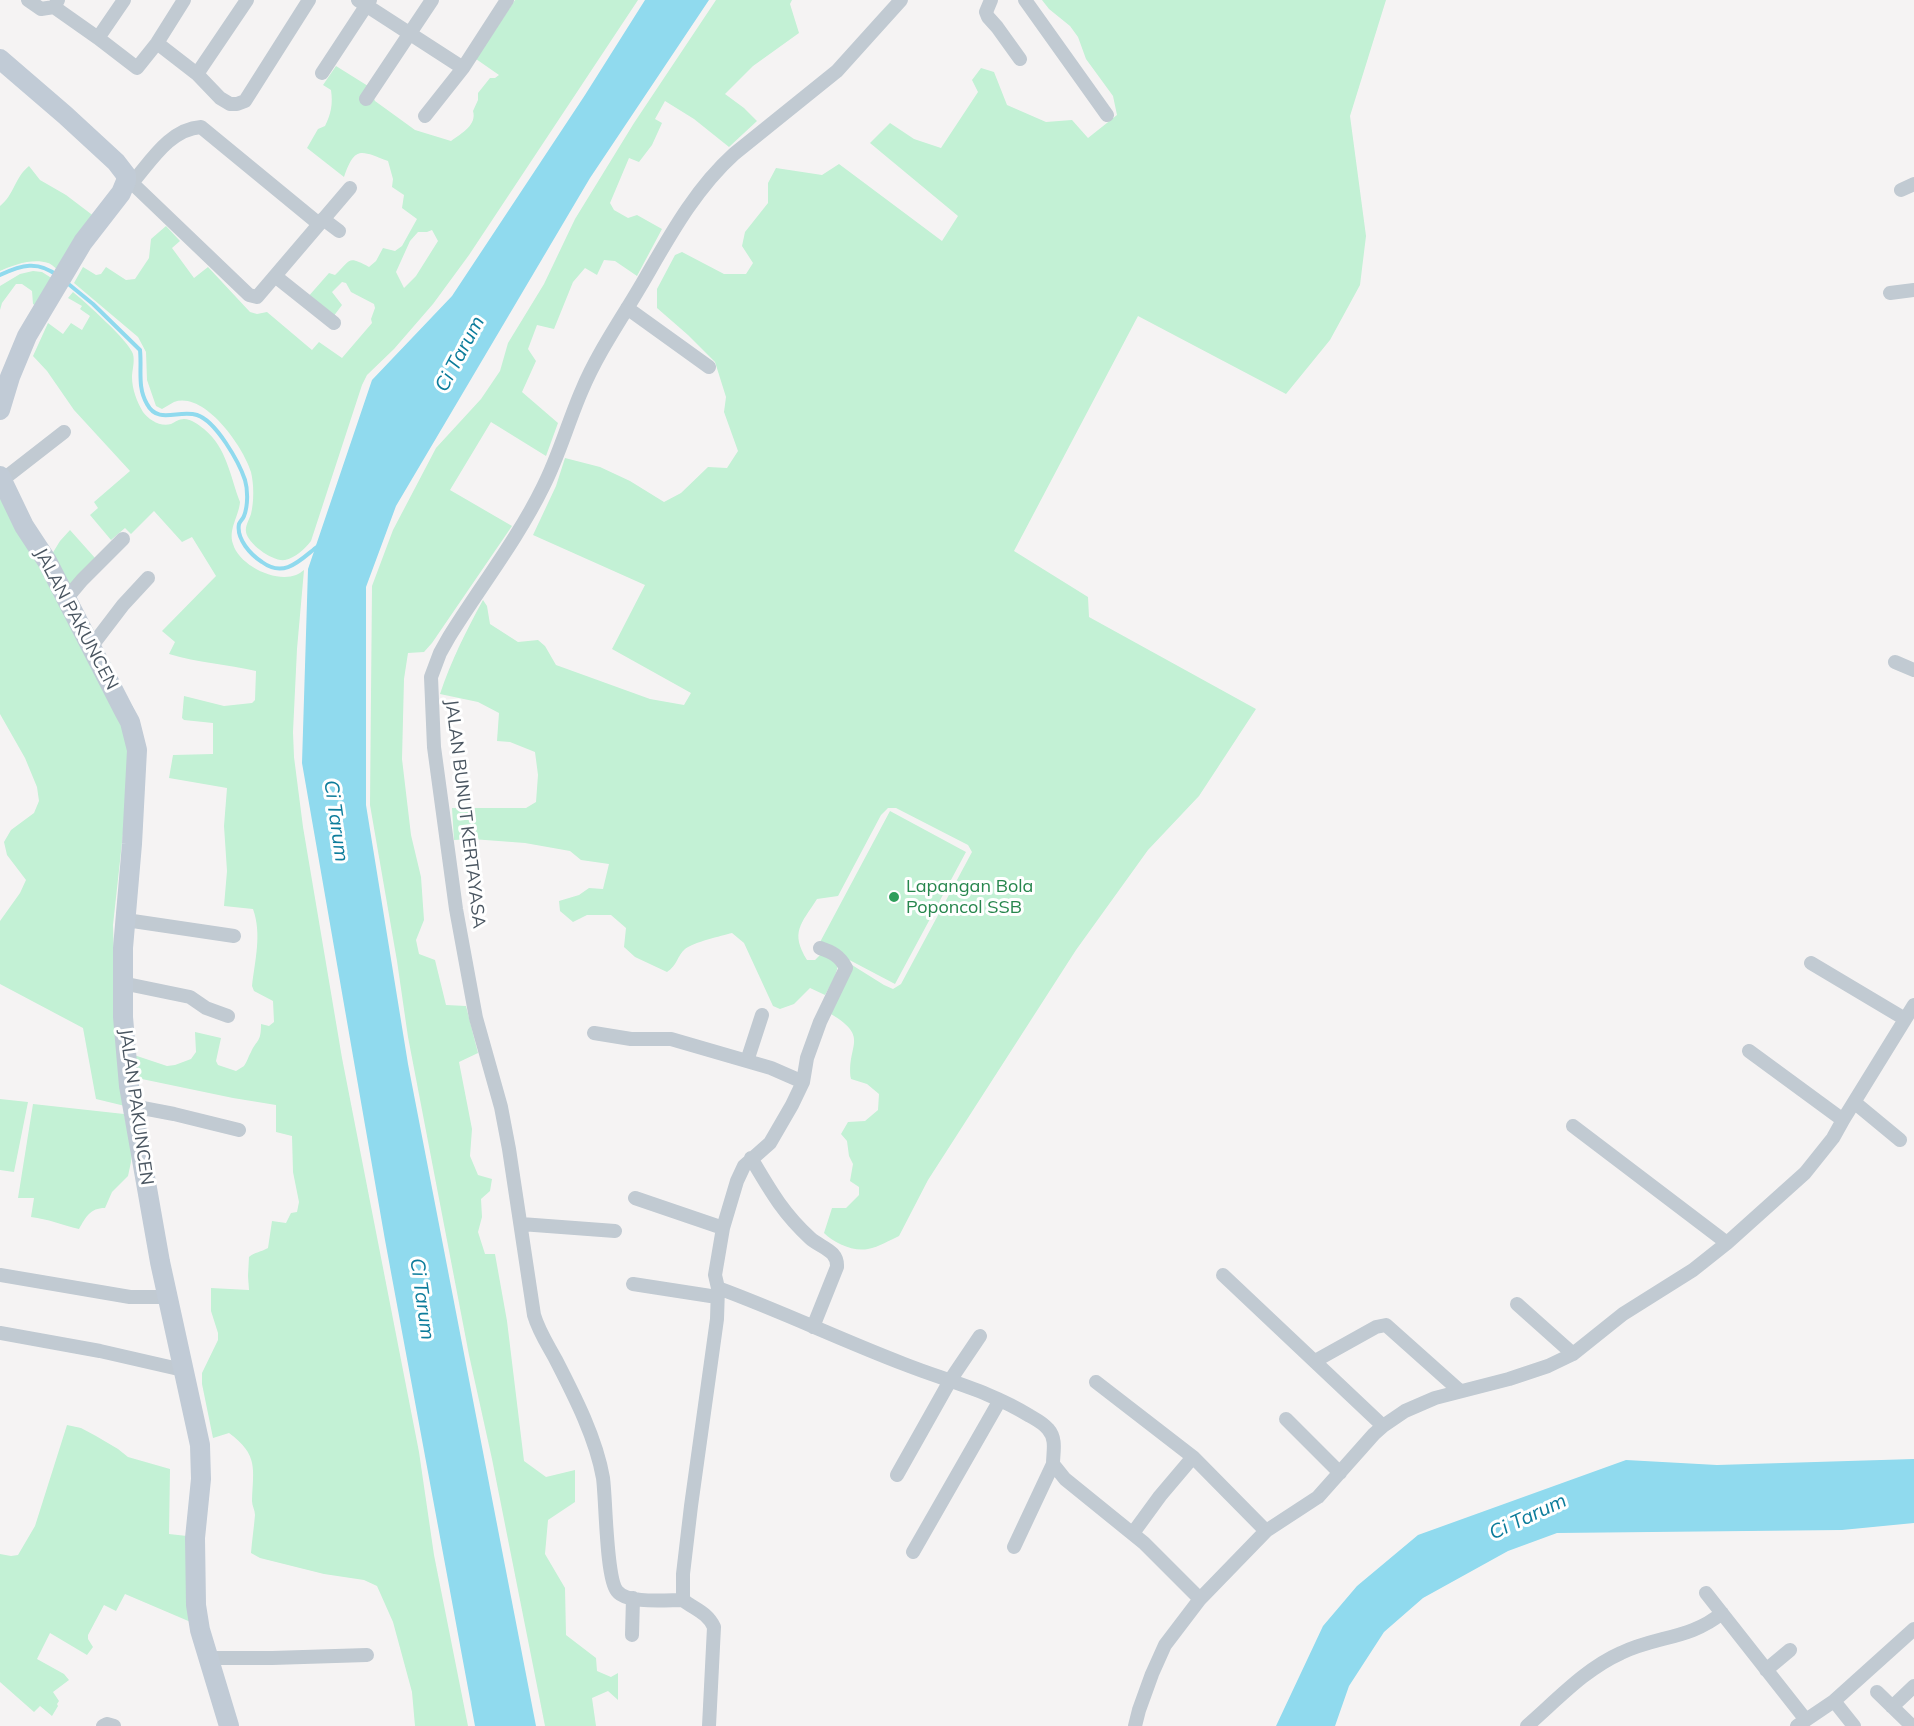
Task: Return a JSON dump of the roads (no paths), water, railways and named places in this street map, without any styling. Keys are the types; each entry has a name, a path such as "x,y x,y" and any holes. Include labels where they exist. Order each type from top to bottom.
{"street":[{"path":"28,0 41,9 56,3 137,68 157,43 184,0"},
{"path":"99,38 124,0"},
{"path":"197,74 247,0"},
{"path":"157,43 197,74 220,98 230,104 237,104 245,101 309,0"},
{"path":"366,99 432,0"},
{"path":"425,116 463,68 507,0"},
{"name":"JALAN BUNUT KERTAYASA","path":"633,1598 626,1598 614,1586 609,1563 603,1476 597,1453 573,1395 539,1330 531,1301 521,1224 501,1107 477,1018 456,909 434,747 431,676 449,637 530,514 556,460 583,388 627,308 704,185 720,166 837,71 901,0"},
{"path":"991,0 986,12 988,17 1020,59"},
{"path":"1025,0 1107,115"},
{"path":"322,73 365,2 463,68"},
{"path":"0,59 58,108 116,162 129,182 249,295 257,297 350,188"},
{"path":"0,407 27,336 83,242 129,182 172,137 192,128 201,128 284,197 339,231"},
{"path":"275,276 334,323"},
{"path":"1890,293 1914,290"},
{"path":"627,308 709,367"},
{"path":"1,478 63,432"},
{"name":"JALAN PAKUNCEN","path":"1,478 24,526 47,561 127,716 137,750 122,983 125,1039 132,1106 168,1297 200,1445 201,1479 195,1538 195,1584 200,1630 229,1726"},
{"path":"66,599 123,539"},
{"path":"91,647 123,605 148,578"},
{"path":"1895,662 1914,670"},
{"path":"126,920 234,936"},
{"path":"683,1600 683,1574 712,1357 718,1292 715,1275 723,1228 737,1181 744,1166 770,1143 803,1082 807,1058 820,1022 846,968 842,959 820,948"},
{"path":"1811,963 1905,1019"},
{"path":"122,983 190,996 212,1011 228,1016"},
{"path":"1135,1726 1152,1674 1165,1645 1200,1599 1266,1531 1318,1497 1374,1434 1405,1412 1436,1398 1548,1366 1574,1353 1623,1314 1693,1270 1727,1243 1805,1173 1833,1138 1914,1005"},
{"path":"747,1061 762,1015"},
{"path":"594,1033 631,1039 671,1038 771,1068 803,1082"},
{"path":"1749,1051 1843,1120"},
{"path":"1854,1102 1900,1140"},
{"path":"132,1106 239,1131"},
{"path":"1573,1126 1727,1243"},
{"path":"751,1158 788,1217 812,1239 830,1251 837,1261 837,1267 813,1327"},
{"path":"635,1198 723,1228"},
{"path":"521,1224 615,1232"},
{"path":"0,1275 130,1297 168,1297"},
{"path":"1223,1275 1383,1426"},
{"path":"633,1284 718,1292 770,1307 905,1365 951,1379 1000,1400 1043,1424 1051,1431 1055,1442 1053,1464 1014,1546"},
{"path":"1517,1304 1574,1353"},
{"path":"1315,1361 1376,1327 1386,1325 1460,1391"},
{"path":"0,1333 100,1351 183,1370"},
{"path":"897,1475 951,1379 980,1336"},
{"path":"1096,1382 1193,1457 1266,1531"},
{"path":"913,1552 1000,1400"},
{"path":"1286,1419 1340,1473"},
{"path":"1133,1533 1193,1457"},
{"path":"1053,1464 1065,1479 1133,1533 1200,1599"},
{"path":"1706,1593 1766,1670 1802,1723 1834,1701 1914,1629"},
{"path":"632,1635 633,1598 683,1600 710,1619 714,1627 709,1726"},
{"path":"1527,1726 1587,1672 1607,1660 1641,1644 1693,1631 1710,1624 1722,1613"},
{"path":"1766,1670 1790,1650"},
{"path":"208,1658 367,1655"},
{"path":"1892,1707 1914,1686"},
{"path":"1877,1692 1912,1726"},
{"path":"1834,1701 1854,1726"},
{"path":"104,1726 107,1724 114,1726"}],"water":[{"name":"Ci Tarum","path":"645,0 709,0 590,178 396,506 366,587 366,805 408,1064 536,1726 475,1726 385,1240 302,763 308,569 372,380 452,296"},
{"name":"Ci Tarum","path":"1914,1459 1914,1523 1842,1530 1557,1533 1508,1551 1423,1598 1384,1632 1349,1686 1335,1726 1276,1726 1323,1626 1357,1586 1418,1535 1626,1460 1717,1465"}],"waterway":[{"path":"0,275 22,267 36,266 58,276"},
{"path":"66,282 93,304 140,350 142,391 152,410 163,415 197,415 212,425 226,443 238,463 246,484 246,508 239,524 239,530 242,541 249,551 270,567 285,568 299,561 318,546"}],"place":[{"name":"Lapangan Bola Poponcol SSB","path":"894,897"}]}
